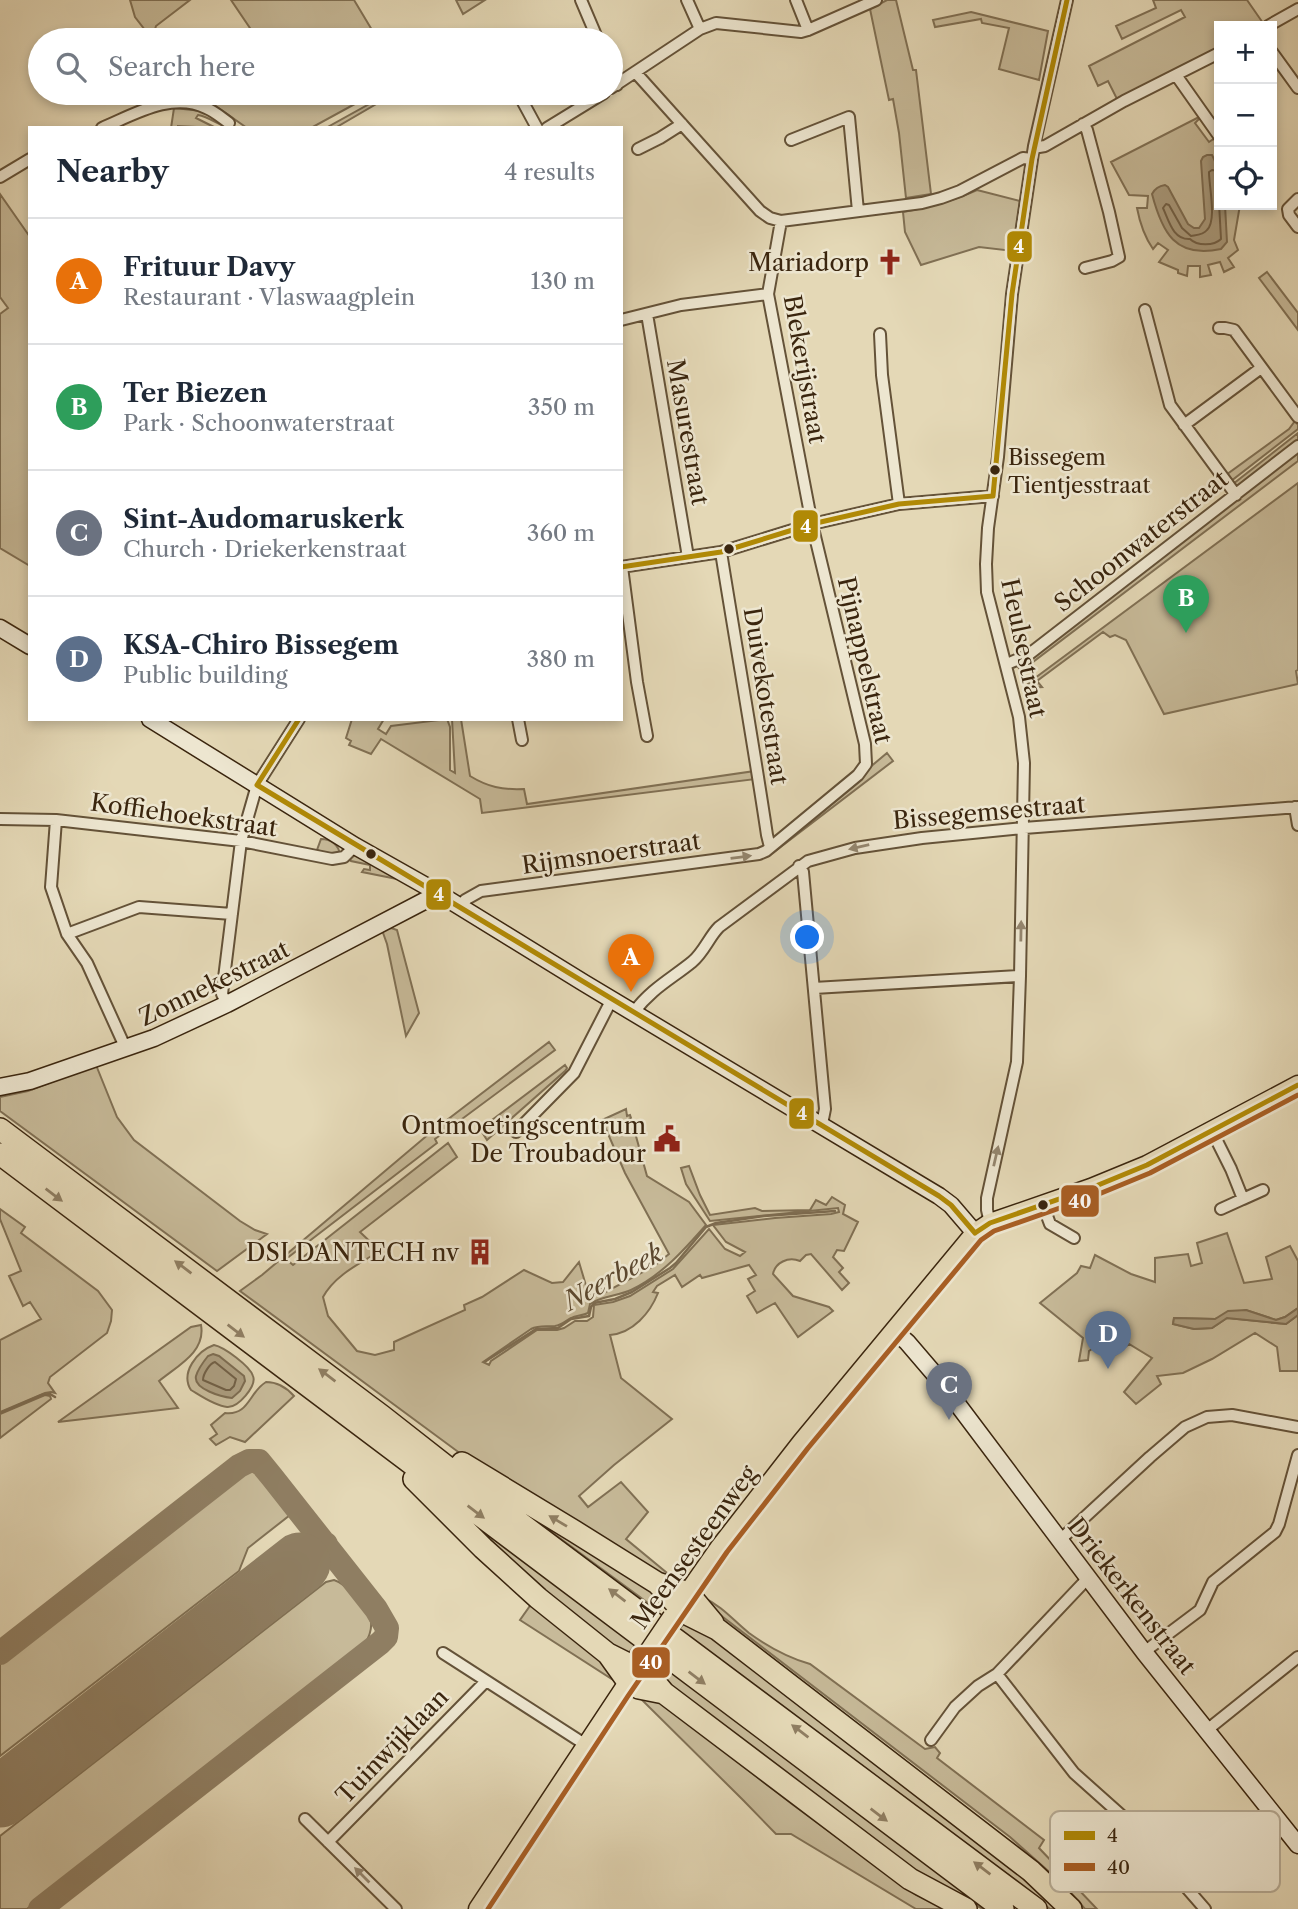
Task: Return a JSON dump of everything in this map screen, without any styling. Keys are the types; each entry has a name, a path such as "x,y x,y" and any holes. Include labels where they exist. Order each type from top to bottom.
{"highway":[{"path":"1,1136 382,1416 484,1496 1036,1909"},
{"path":"1,1136 363,1426 1003,1909"},
{"path":"382,1416 657,1583 679,1606 717,1629 1031,1871 1050,1889"},
{"path":"363,1426 483,1548 538,1598 608,1654 637,1669 639,1688 664,1693 910,1880 966,1909"},
{"path":"1053,1892 1071,1909"}],"main road":[{"path":"894,1331 975,1233 990,1223 1139,1169 1298,1085"},
{"name":"Meensesteenweg","path":"478,1909 720,1547 801,1443 894,1331"}],"street":[{"path":"581,0 593,28"},
{"path":"687,0 700,29"},
{"path":"796,0 808,30"},
{"path":"623,81 700,29 716,23 793,32 808,30 876,0"},
{"name":"Heulsestraat","path":"990,1223 987,1198 1017,1062 1024,762 1013,689 991,609 986,578 988,528 998,457 1012,293 1032,159 1067,0"},
{"path":"1277,21 1298,9"},
{"path":"1034,146 1045,146 1214,56"},
{"path":"1277,59 1298,88"},
{"path":"636,73 760,211 781,221 922,203 960,191 1023,158 1032,159"},
{"path":"1176,75 1214,129"},
{"path":"107,126 157,105"},
{"path":"196,105 205,107 229,123"},
{"path":"525,105 536,126"},
{"path":"550,126 584,105"},
{"path":"792,140 862,111"},
{"path":"849,117 858,211"},
{"path":"638,149 682,124"},
{"path":"1083,124 1098,169 1119,257 1085,268"},
{"path":"0,177 28,160"},
{"path":"1298,200 1288,209 1298,227"},
{"name":"Blekerijstraat","path":"781,221 768,294 813,524"},
{"path":"623,320 681,305 768,294"},
{"path":"1145,310 1170,405 1236,495"},
{"name":"Masurestraat","path":"647,314 688,557"},
{"path":"1219,328 1234,331 1298,417"},
{"path":"880,334 882,375 899,504"},
{"path":"1184,425 1261,368"},
{"name":"Schoonwaterstraat","path":"1006,664 1028,655 1298,446"},
{"path":"623,567 721,552 813,524 899,504 993,496"},
{"name":"Pijnappelstraat","path":"770,847 858,775 866,764 865,744 813,524"},
{"name":"Duivekotestraat","path":"721,552 770,847"},
{"path":"623,575 647,736"},
{"path":"0,628 28,645"},
{"path":"152,721 355,846 433,890 945,1199 975,1233"},
{"path":"227,1004 222,994 241,841 257,785 298,721"},
{"path":"518,721 522,740"},
{"path":"1297,807 1298,825"},
{"name":"Bissegemsestraat","path":"634,1012 645,997 701,953 719,927 808,861 869,845 1024,828 1297,807"},
{"name":"Koffiehoekstraat","path":"0,819 56,820 241,841 331,859 344,857 355,846"},
{"path":"56,820 51,887 67,934 87,963 126,1049"},
{"name":"Rijmsnoerstraat","path":"461,907 465,900 481,891 759,854 770,847"},
{"path":"799,866 803,872 825,1109 821,1124"},
{"name":"Zonnekestraat","path":"0,1087 30,1081 154,1038 227,1004 428,899 433,890"},
{"path":"67,934 139,907 232,914"},
{"path":"814,988 1020,976"},
{"path":"516,1132 574,1073 612,999"},
{"path":"1212,1131 1244,1199"},
{"path":"1221,1209 1264,1190"},
{"path":"1043,1205 1050,1224 1074,1238"},
{"name":"Driekerkenstraat","path":"894,1331 933,1372 1144,1652 1271,1811"},
{"path":"1060,1540 1185,1427 1207,1417 1232,1415 1298,1427"},
{"path":"1144,1652 1200,1610 1213,1582 1275,1532 1298,1455"},
{"path":"931,1740 955,1707 978,1686 997,1674 1088,1578"},
{"name":"Tuinwijklaan","path":"443,1653 586,1745"},
{"path":"1207,1730 1298,1657"},
{"path":"997,1674 1074,1773 1117,1811"},
{"name":"Tuinwijklaan","path":"328,1842 486,1681"},
{"path":"305,1819 396,1909"},
{"name":"Driekerkenstraat","path":"1280,1822 1298,1845"},
{"path":"1190,1892 1205,1909"}],"shaded area":[{"path":"130,0 190,0 155,28 144,28 135,17"},
{"path":"231,0 354,0 371,28 250,28"},
{"path":"456,0 485,0 463,14"},
{"path":"887,0 896,0 913,70 916,70 931,194 906,198 893,99 889,100 870,9"},
{"path":"1153,0 1247,0 1262,21 1214,21 1214,50 1117,99 1108,81 1098,86 1089,66 1185,17 1181,10 1122,39 1116,26 1156,8"},
{"path":"971,12 1048,31 1039,80 999,69 1009,28 982,23 981,19 935,27 933,20"},
{"path":"214,105 353,105 315,126 244,126"},
{"path":"368,105 374,105 338,126 330,126"},
{"path":"174,108 202,111 228,126 198,115 196,118 212,126 171,126"},
{"path":"1199,117 1195,123 1209,142 1214,139 1214,210 1239,210 1234,240 1238,250 1228,258 1234,267 1224,272 1220,262 1208,265 1211,275 1200,277 1200,266 1188,266 1187,276 1159,262 1168,250 1158,243 1153,249 1143,230 1137,208 1147,208 1148,196 1129,195 1111,162"},
{"path":"977,190 1020,201 1013,251 979,247 921,265 905,232 903,212 941,203"},
{"path":"0,194 28,234 28,565 0,548 0,314 8,308 0,297"},
{"path":"1267,272 1298,313 1298,330 1259,278"},
{"path":"1295,421 1298,429 1231,481 1226,475 1289,429"},
{"path":"1298,433 1296,443 1237,487 1233,484"},
{"path":"1298,452 1298,461 1021,671 1018,667"},
{"path":"1298,483 1298,684 1164,714 1126,640 1115,635 1110,637 1103,632 1037,681 1042,687 1024,688 1031,681"},
{"path":"351,721 383,721 378,729 386,734 391,726 448,721 450,770 455,773 452,721 461,721 470,776 495,787 524,789 527,804 755,771 756,779 482,813 480,799 381,739 371,754 349,745 351,741 346,738"},
{"path":"887,753 893,761 774,852 772,849"},
{"path":"321,839 334,843 340,855 332,856 317,850"},
{"path":"352,855 402,880 362,872 364,869 370,870 370,865 351,861"},
{"path":"382,930 397,930 419,1013 406,1036"},
{"path":"549,1042 555,1050 435,1139 437,1143 286,1259 293,1265 448,1143 457,1157 360,1232 380,1251 341,1276 323,1297 328,1316 357,1351 375,1355 394,1350 394,1342 465,1310 464,1305 482,1297 524,1270 552,1283 563,1282 579,1262 587,1289 601,1287 604,1293 654,1266 669,1254 625,1173 602,1120 626,1109 627,1116 630,1115 631,1118 630,1129 634,1129 647,1176 689,1202 706,1225 653,1277 626,1292 594,1301 590,1304 588,1313 573,1317 560,1325 531,1329 483,1362 489,1365 537,1330 557,1330 575,1321 587,1321 593,1317 594,1305 630,1296 673,1269 709,1229 725,1249 740,1256 745,1252 726,1242 713,1225 839,1212 838,1208 710,1221 686,1184 681,1168 689,1166 710,1215 755,1208 762,1211 810,1210 816,1200 826,1205 832,1197 845,1205 843,1214 858,1222 844,1251 837,1250 833,1257 843,1268 839,1272 849,1283 842,1290 811,1254 800,1261 783,1261 774,1270 773,1274 793,1296 829,1307 833,1311 798,1337 775,1303 757,1313 747,1296 755,1291 748,1279 756,1275 749,1265 702,1278 700,1275 682,1287 675,1275 657,1286 653,1292 658,1293 655,1300 640,1321 626,1330 610,1335 621,1378 672,1419 579,1496 588,1507 621,1482 648,1512 626,1539 678,1582 674,1583 461,1454 240,1291 430,1133"},
{"path":"96,1065 117,1117 134,1140 240,1221 267,1234 217,1271 0,1111 0,1097 28,1091"},
{"path":"565,1065 565,1071 487,1140 480,1129"},
{"path":"0,1209 25,1227 21,1233 98,1291 112,1310 107,1333 50,1377 48,1383 55,1393 45,1393 0,1412 0,1340 41,1319 30,1302 23,1306 9,1276 21,1271 0,1219"},
{"path":"1227,1233 1244,1283 1272,1279 1266,1257 1290,1246 1298,1261 1298,1308 1276,1320 1246,1310 1215,1319 1174,1318 1173,1324 1194,1329 1212,1328 1227,1318 1286,1324 1298,1315 1298,1371 1280,1371 1277,1347 1255,1333 1183,1373 1157,1376 1161,1384 1136,1404 1124,1392 1152,1358 1129,1344 1115,1355 1102,1342 1089,1351 1088,1360 1079,1361 1083,1338 1040,1303 1077,1273 1081,1266 1090,1268 1095,1255 1131,1274 1155,1282 1155,1258 1188,1254 1191,1266 1202,1263 1197,1243"},
{"path":"201,1325 201,1335 195,1351 159,1381 178,1408 58,1422 191,1327"},
{"path":"214,1345 236,1358 253,1376 252,1385 241,1400 227,1407 191,1390 188,1383 189,1370 196,1357"},
{"path":"266,1382 281,1386 294,1396 245,1442 230,1437 216,1445 210,1439 217,1434 211,1425 225,1413 239,1411"},
{"path":"45,1395 51,1399 0,1438 0,1414"},
{"path":"247,1472 259,1475 290,1515 248,1548 239,1571 0,1756 0,1664"},
{"path":"490,1487 666,1601 659,1611"},
{"path":"454,1510 638,1642 626,1656 522,1574"},
{"path":"334,1580 350,1591 369,1617 371,1628 365,1644 27,1909 0,1909 0,1836 326,1582"},
{"path":"704,1598 717,1605 763,1642 810,1664 925,1749 935,1747 940,1753 937,1758 1044,1840 1039,1848 1050,1860 1050,1873 1010,1837 702,1601"},
{"path":"532,1603 615,1671 618,1683 520,1620"},
{"path":"686,1622 695,1623 1036,1886 1057,1909 1050,1909 679,1629"},
{"path":"659,1663 986,1909 935,1884 800,1790 653,1673"},
{"path":"638,1696 657,1699 861,1855 916,1895 945,1909 916,1909 791,1834 776,1834"},
{"path":"1070,1892 1081,1892 1097,1909 1085,1909"}],"water":[{"path":"1212,155 1214,160 1214,210 1225,210 1227,242 1221,249 1205,251 1192,250 1173,240 1166,231 1152,194 1159,187 1168,187 1188,224 1199,228 1205,219 1201,161 1203,157"},
{"path":"1298,1308 1298,1315 1286,1324 1227,1318 1212,1328 1194,1329 1173,1324 1174,1318 1215,1319 1228,1311 1246,1310 1276,1320"},
{"path":"213,1354 244,1376 245,1381 240,1391 232,1398 209,1392 196,1381 201,1365"}],"waterway":[{"name":"Neerbeek","path":"486,1361 536,1329 558,1328 571,1319 589,1316 594,1303 632,1292 676,1263 706,1227 764,1216 835,1211"},
{"path":"0,1413 42,1395 50,1394 55,1397"}],"taxiway":[{"path":"0,1653 239,1466 249,1461 259,1461 376,1609 387,1628 386,1637 380,1643 40,1909"},
{"path":"300,1563 326,1544"}],"runway":[{"path":"0,1797 300,1563"}],"transit line":[{"name":"4","path":"993,496 1012,294 1032,159 1067,0"},
{"name":"4","path":"623,567 721,552 812,524 899,504 993,496"},
{"name":"4","path":"257,785 298,721"},
{"name":"4","path":"257,785 939,1196 951,1205 975,1233"},
{"name":"4","path":"975,1233 990,1223 1091,1188 1147,1165 1298,1085"},
{"name":"40","path":"488,1909 628,1696 727,1552 808,1448 981,1240 994,1231 1150,1173 1298,1095"}],"place":[{"name":"Mariadorp","path":"890,262"},
{"name":"Bissegem Tientjesstraat","path":"995,470"},
{"name":"Ter Biezen","path":"1186,633"},
{"name":"Frituur Davy","path":"631,992"},
{"name":"Ontmoetingscentrum De Troubadour","path":"667,1139"},
{"name":"DSI DANTECH nv","path":"480,1252"},
{"name":"KSA-Chiro Bissegem","path":"1108,1369"},
{"name":"Sint-Audomaruskerk","path":"949,1420"}]}
